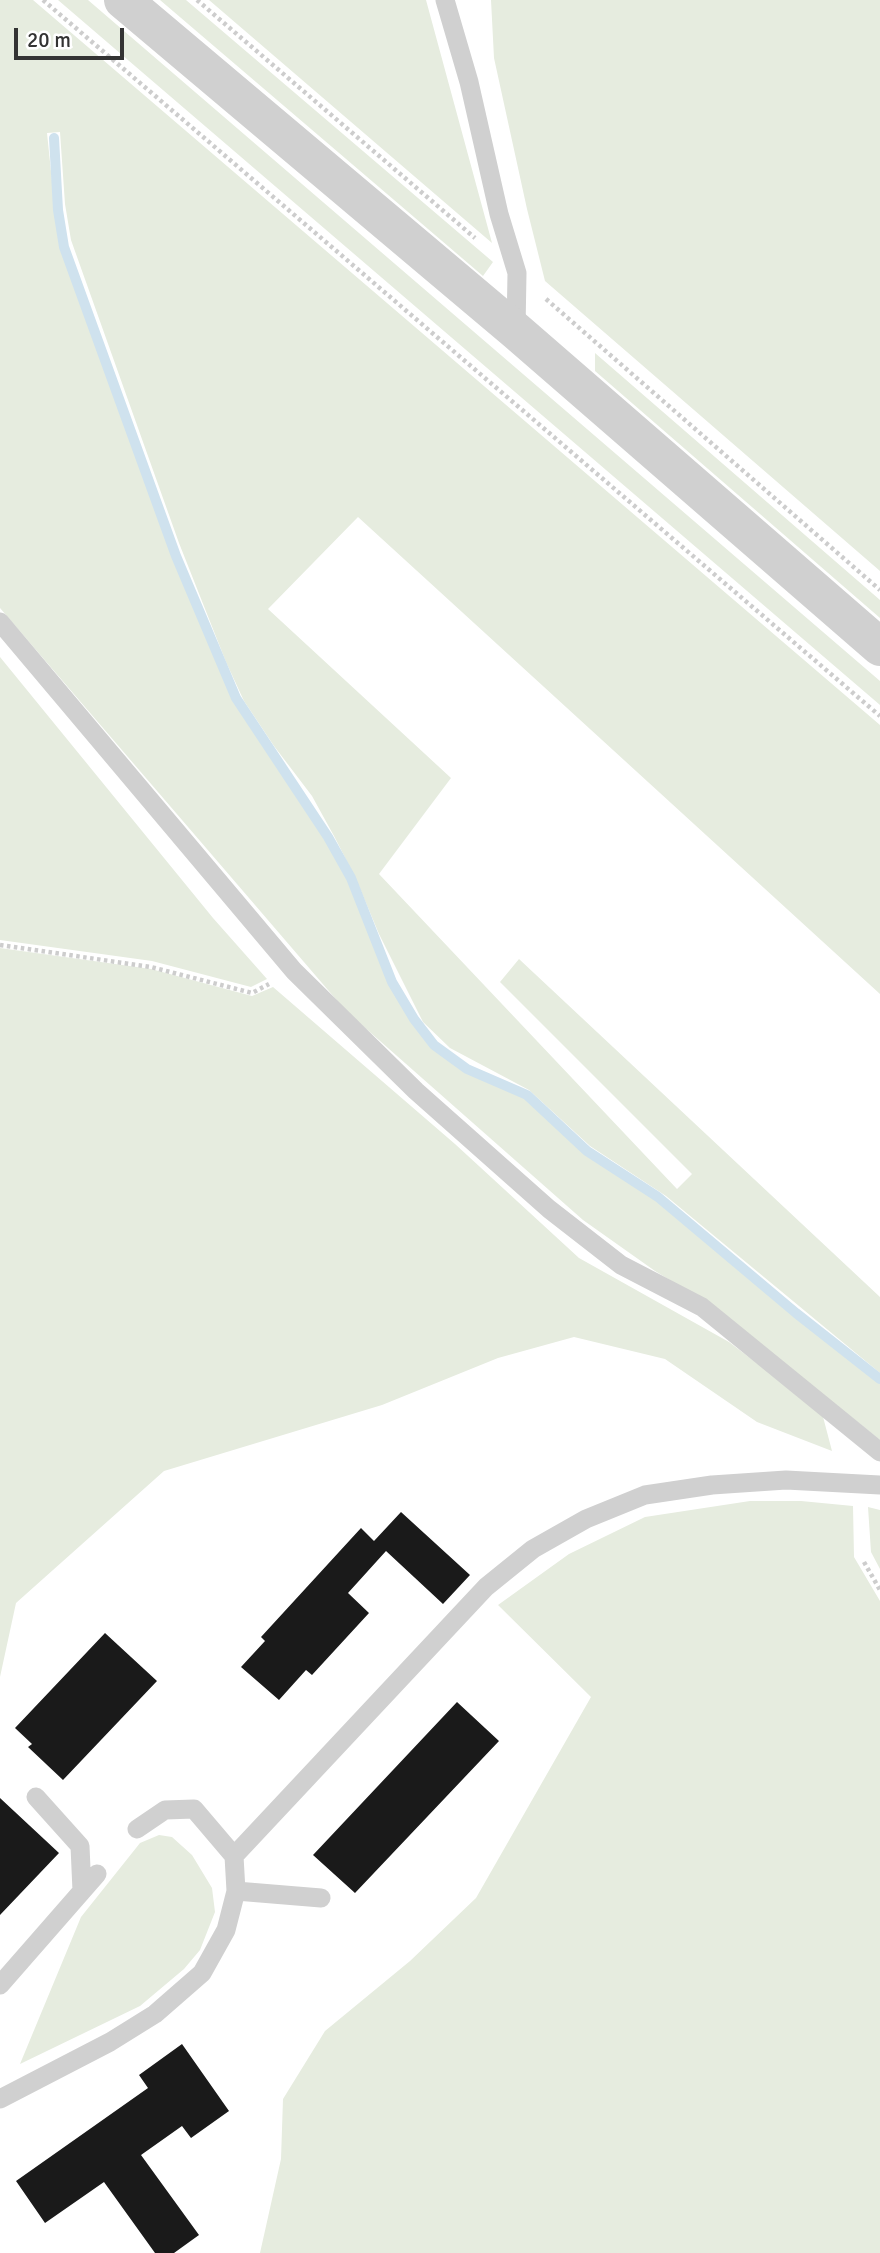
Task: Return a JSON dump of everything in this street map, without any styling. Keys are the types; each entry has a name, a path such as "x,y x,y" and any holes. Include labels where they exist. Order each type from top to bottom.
{"street":[{"path":"123,0 516,331 880,647"}],"lane":[{"path":"445,0 469,82 499,214 517,274 516,331"},
{"path":"0,622 294,971 416,1091 549,1209 621,1265 702,1307 880,1452"},
{"path":"234,1856 486,1587 543,1543 586,1519 645,1495 712,1485 786,1480 880,1485"},
{"path":"36,1797 80,1846 82,1891"},
{"path":"0,2099 110,2042 155,2014 202,1973 226,1930 236,1892 234,1856 194,1809 165,1810 137,1829"},
{"path":"0,1985 97,1874"},
{"path":"236,1892 321,1898"}],"path":[{"path":"43,0 880,716"},
{"path":"0,945 151,967 252,993 294,971"},
{"path":"864,1562 880,1590"}],"shaded area":[{"path":"0,0 33,0 880,725 880,994 358,517 268,609 451,778 379,874 677,1189 692,1174 500,982 519,959 880,1297 880,1373 666,1196 590,1146 529,1090 450,1048 423,1022 334,836 312,796 244,701 226,662 179,543 71,240 65,204 60,132 47,133 62,248 173,557 234,699 296,792 348,879 390,983 412,1021 432,1046 466,1071 525,1098 585,1153 656,1199 794,1316 880,1382 880,1440 714,1307 655,1271 583,1220 346,1011 0,608"},
{"path":"58,0 88,0 880,681 880,705"},
{"path":"160,0 186,0 493,262 483,276"},
{"path":"209,0 426,0 492,243"},
{"path":"491,0 880,0 880,571 545,281 494,58"},
{"path":"595,353 880,600 880,618 595,371"},
{"path":"0,657 213,918 267,979 251,987 152,961 0,940"},
{"path":"0,948 151,969 252,996 273,987 455,1144 579,1258 729,1342 822,1413 832,1451 757,1422 665,1359 574,1337 498,1358 382,1405 164,1471 16,1603 0,1677"},
{"path":"750,1501 801,1501 853,1506 854,1557 880,1601 880,2253 260,2253 281,2159 283,2099 325,2031 410,1961 476,1898 591,1697 498,1605 569,1554 645,1517"},
{"path":"868,1507 880,1510 880,1569 871,1552"},
{"path":"159,1835 172,1837 192,1855 212,1888 215,1912 200,1950 184,1969 140,2006 20,2064 81,1917 140,1843"}],"building":[{"path":"401,1512 470,1575 443,1604 386,1551 348,1593 369,1613 312,1675 306,1670 279,1700 241,1667 265,1641 261,1637 361,1528 374,1541"},
{"path":"105,1633 157,1681 63,1780 28,1747 32,1744 15,1728"},
{"path":"457,1702 499,1741 355,1893 313,1855"},
{"path":"0,1798 59,1853 0,1915"},
{"path":"182,2044 229,2111 191,2138 182,2126 141,2155 199,2235 174,2253 155,2253 104,2182 45,2223 16,2181 148,2088 139,2075"}],"waterway":[{"path":"54,138 58,210 64,247 176,556 236,698 328,837 351,878 392,982 414,1019 434,1045 467,1069 527,1095 587,1151 658,1197 796,1313 880,1379"}]}
